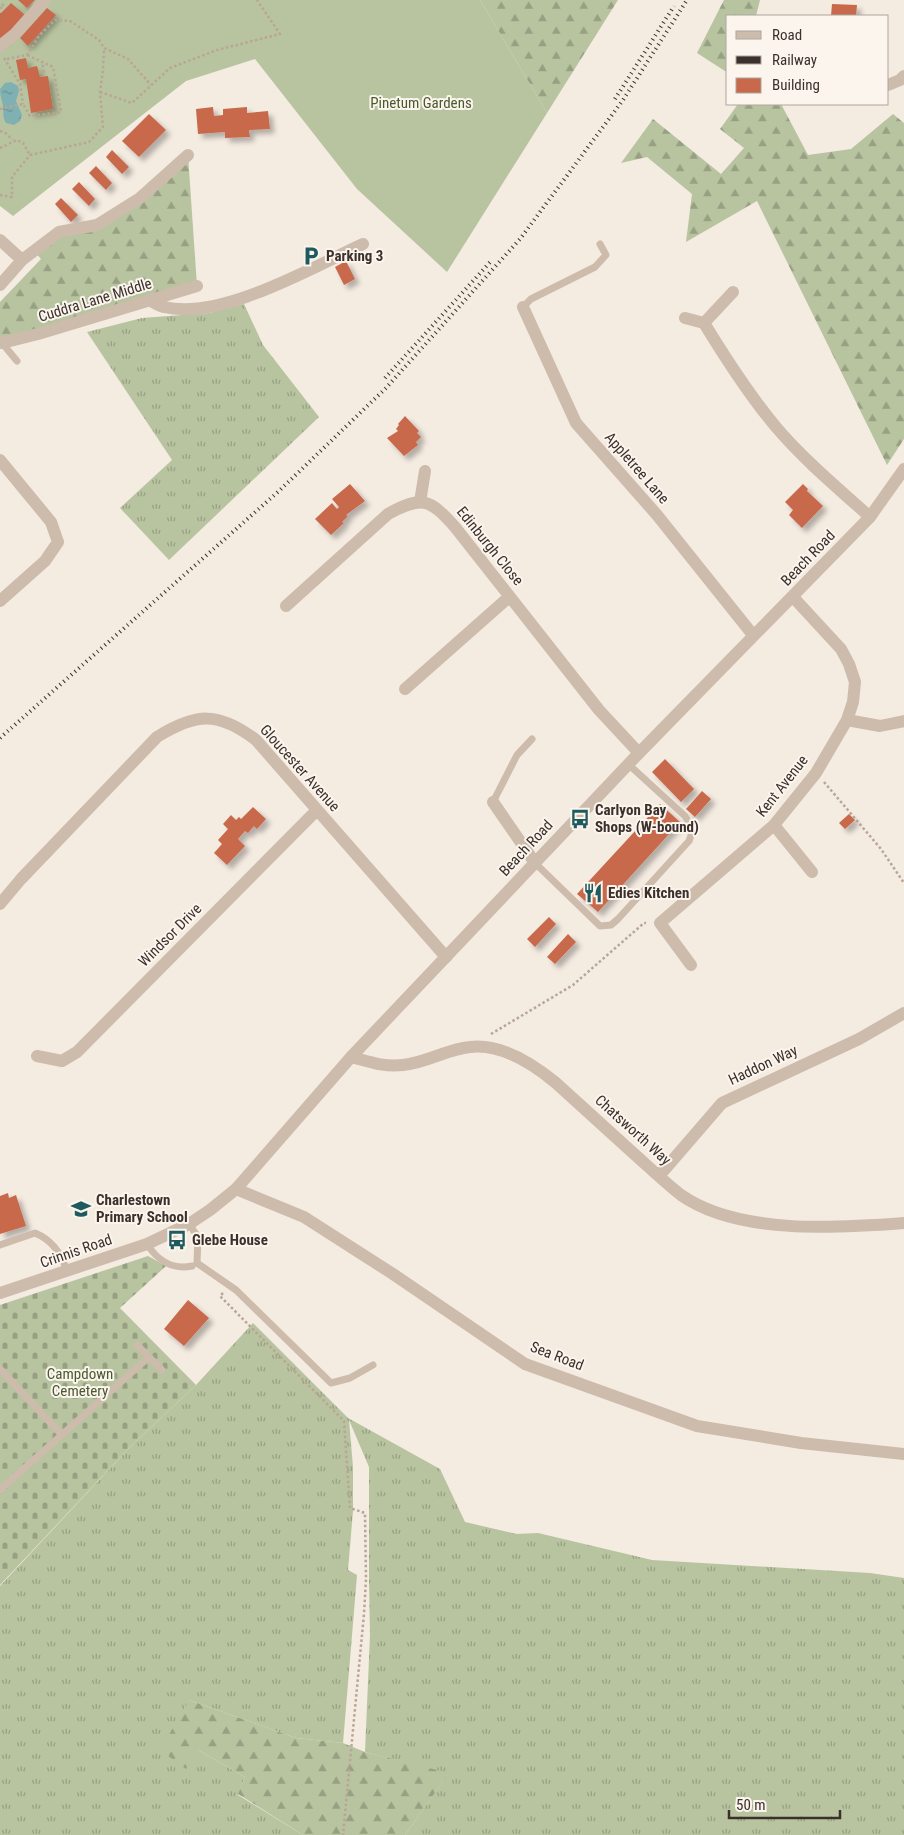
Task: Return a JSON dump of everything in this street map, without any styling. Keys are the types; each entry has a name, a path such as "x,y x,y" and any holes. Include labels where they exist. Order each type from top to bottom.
{"street":[{"path":"0,46 15,34 45,0"},
{"path":"889,85 904,76"},
{"path":"0,285 22,260 59,232 97,225 140,198 188,154"},
{"path":"0,240 22,260"},
{"path":"150,300 162,307 182,310 216,306 252,296 363,244"},
{"name":"Cuddra Lane Middle","path":"1,342 38,334 197,286"},
{"path":"704,324 733,292"},
{"name":"Appletree Lane","path":"523,307 576,423 657,515 753,635"},
{"path":"685,318 704,324 752,397 777,428 805,458 870,517"},
{"path":"0,460 51,522 58,542 45,560 0,601"},
{"name":"Beach Road","path":"236,1188 351,1057 534,862 870,517 904,469"},
{"path":"286,606 388,514 406,503 420,502 425,471"},
{"name":"Edinburgh Close","path":"420,502 426,502 440,511 599,710 639,753"},
{"path":"405,689 509,597"},
{"name":"Kent Avenue","path":"660,923 774,825 816,773 847,720 853,702 855,682 849,664 841,649 793,597"},
{"name":"Gloucester Avenue","path":"0,904 21,879 157,737 178,724 200,718 218,720 234,725 256,740 446,957"},
{"path":"847,720 880,726 904,721"},
{"path":"493,802 534,862"},
{"name":"Windsor Drive","path":"37,1056 62,1061 77,1052 316,810"},
{"path":"774,825 812,872"},
{"path":"660,923 691,966"},
{"name":"Haddon Way","path":"659,1176 722,1102 859,1039 904,1013"},
{"name":"Chatsworth Way","path":"351,1057 377,1065 405,1065 469,1046 488,1047 504,1052 538,1069 682,1195 717,1213 766,1224 792,1226 852,1227 904,1224"},
{"name":"Crinnis Road","path":"0,1293 147,1244 189,1224 210,1210 236,1188"},
{"name":"Sea Road","path":"236,1188 304,1217 393,1274 525,1364 696,1426 801,1443 904,1454"}],"lane":[{"path":"523,307 530,299 595,267 606,255 600,244"},
{"path":"1,342 17,361"},
{"path":"493,802 516,755 532,740"},
{"path":"534,862 600,926 612,925 618,919 689,841 693,830 685,816 628,764"},
{"path":"189,1224 198,1237 197,1263 236,1290 331,1383 350,1378 373,1365"},
{"path":"0,1245 35,1233 45,1237 64,1260 67,1272"},
{"path":"147,1244 153,1254 169,1265 182,1268 192,1266"},
{"path":"137,1345 162,1370"},
{"path":"0,1490 149,1357"},
{"path":"0,1369 62,1435"}],"path":[{"path":"100,92 132,103 170,68 217,50 280,34 257,0"},
{"path":"27,55 39,36 55,20 70,22 99,40 104,48 128,59 152,85"},
{"path":"0,195 12,197 12,177 30,155 89,142 104,127 100,92 104,48"},
{"path":"0,51 20,84 23,104 30,116 61,112 53,67 27,55 5,59"},
{"path":"39,73 44,72 42,62"},
{"path":"1,108 23,104"},
{"path":"0,131 7,134 12,141"},
{"path":"0,148 17,140 23,143 30,155"},
{"path":"816,773 881,849 904,883"},
{"path":"469,1046 573,985 644,923 660,923"},
{"path":"229,1285 220,1296 344,1421 350,1508 365,1512 365,1605 344,1835"}],"green space":[{"name":"Pinetum Gardens","path":"0,0 480,0 547,113 447,272 357,189 255,59 186,81 13,216 0,206"},
{"path":"480,0 618,0 547,113"},
{"path":"724,0 760,0 756,15 726,15 726,72 697,53"},
{"path":"737,105 782,105 808,155 851,149 893,114 904,123 904,439 887,465 757,201 686,242 692,194 647,157 621,163 653,119 721,174 744,148 720,129"},
{"path":"188,155 197,286 0,341 0,302 41,259 35,252 59,232 97,225"},
{"path":"244,304 263,345 319,417 169,560 120,508 172,460 87,332 142,318 209,313"},
{"name":"Campdown Cemetery","path":"148,1256 166,1266 120,1308 196,1385 130,1447 0,1585 0,1305"},
{"path":"253,1323 348,1418 440,1469 465,1522 517,1534 538,1533 652,1560 870,1573 904,1578 904,1835 405,1835 448,1774 365,1752 370,1635 369,1467 349,1420 353,1467 353,1511 348,1570 357,1575 343,1743 296,1738 189,1700 198,1750 245,1777 238,1795 303,1835 0,1835 0,1586 130,1447 196,1385"},
{"path":"189,1700 296,1738 343,1743 365,1752 449,1773 405,1835 303,1835 238,1794 245,1777 198,1750 186,1769 160,1750"}],"water":[{"path":"11,82 18,86 19,91 16,101 22,115 20,121 14,125 5,121 0,91 5,83"}],"building":[{"path":"18,0 35,0 27,8"},
{"path":"11,3 25,15 0,42 0,13"},
{"path":"832,4 857,5 856,15 831,15"},
{"path":"47,8 56,15 28,46 20,38"},
{"path":"26,58 28,68 37,66 40,77 48,76 53,109 31,113 26,79 20,80 16,60"},
{"path":"213,107 214,116 223,115 223,109 247,107 247,113 268,111 270,129 249,130 250,137 225,138 225,132 198,134 196,109"},
{"path":"149,114 166,130 139,157 122,141"},
{"path":"112,150 129,167 122,174 106,157"},
{"path":"96,166 112,183 106,190 89,173"},
{"path":"79,182 95,199 89,206 72,189"},
{"path":"61,198 78,215 71,222 55,204"},
{"path":"346,261 355,279 344,285 335,267"},
{"path":"405,416 419,431 417,433 421,437 416,442 418,445 404,456 387,438 398,431 396,429 398,424"},
{"path":"350,484 365,501 346,515 348,516 342,522 344,523 331,535 315,519 332,503 337,509 339,507 332,499"},
{"path":"803,484 808,489 807,491 823,506 802,528 789,515 793,510 785,502"},
{"path":"665,759 694,789 681,802 652,772"},
{"path":"702,791 711,799 695,817 686,809"},
{"path":"660,804 680,822 598,912 577,894"},
{"path":"253,807 266,819 257,829 254,826 248,833 245,831 238,839 245,846 227,865 214,853 222,844 218,840 228,829 223,824 231,815 236,820 239,817 241,819"},
{"path":"849,814 855,820 845,829 839,823"},
{"path":"549,917 556,924 535,947 527,939"},
{"path":"568,934 576,942 555,964 547,957"},
{"path":"8,1193 9,1198 16,1195 26,1226 0,1234 0,1196"},
{"path":"188,1300 209,1318 184,1346 164,1329"}],"railway":[{"path":"0,738 279,491 386,388 520,239 623,100 687,0"},
{"path":"615,99 674,6"},
{"path":"385,378 492,260"}],"place":[{"name":"Parking 3","path":"311,256"},
{"name":"Carlyon Bay Shops (W-bound)","path":"580,819"},
{"name":"Edies Kitchen","path":"593,893"},
{"name":"Charlestown Primary School","path":"81,1209"},
{"name":"Glebe House","path":"177,1240"}]}
